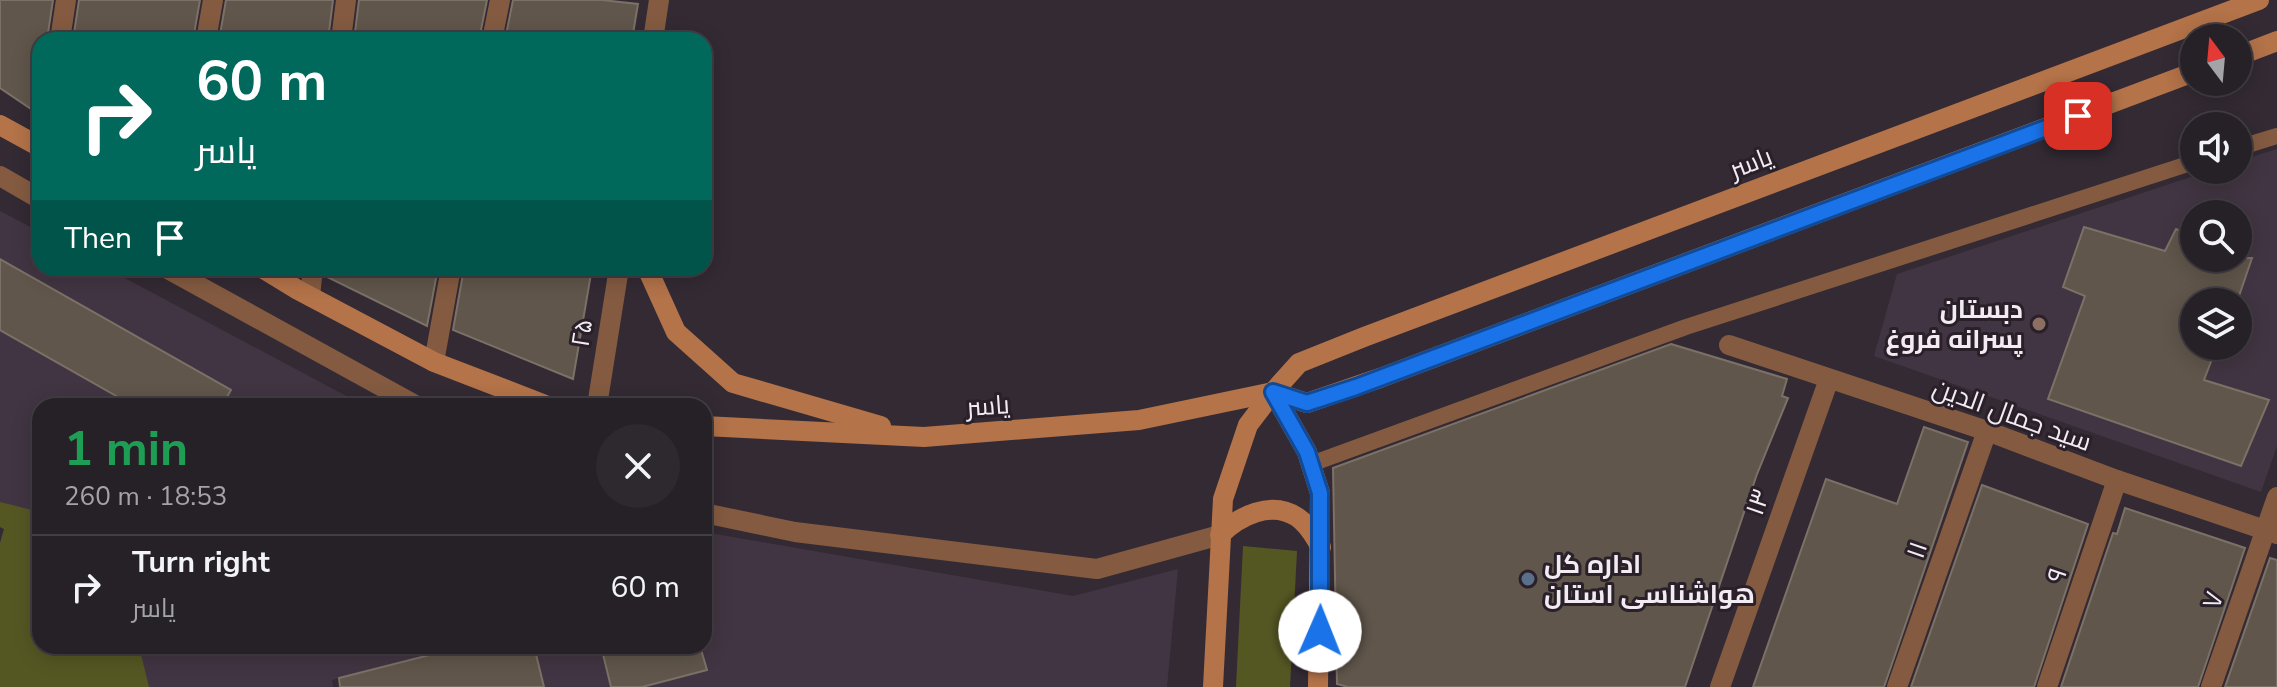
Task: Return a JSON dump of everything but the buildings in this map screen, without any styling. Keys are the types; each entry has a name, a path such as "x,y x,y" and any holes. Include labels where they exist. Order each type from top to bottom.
{"main road":[{"name":"یاسر","path":"1273,392 1299,363 1364,337 2259,0"},
{"path":"2252,51 2277,41"},
{"name":"یاسر","path":"712,426 924,437 1139,420 1273,392 1307,403 2180,77"},
{"path":"0,125 32,143"},
{"path":"276,276 434,362 527,398"},
{"path":"651,276 676,332 733,383 924,437"},
{"path":"1213,687 1223,499 1248,425 1273,392 1307,452 1320,493 1318,687"},
{"path":"1220,535 1237,519 1264,510 1295,515 1309,527 1321,547"}],"street":[{"path":"61,32 66,0"},
{"path":"207,32 213,0"},
{"path":"342,32 346,0"},
{"path":"494,32 500,0"},
{"path":"654,32 659,0"},
{"path":"0,176 32,194"},
{"path":"181,276 402,398"},
{"path":"310,296 312,276"},
{"path":"434,362 450,276"},
{"name":"۲۵","path":"598,398 618,276"},
{"name":"سید جمال الدین","path":"1729,345 1987,431 2117,480 2271,532"},
{"name":"۱۳","path":"1720,687 1829,379"},
{"name":"۱۱","path":"1897,687 1987,431"},
{"name":"۹","path":"2047,687 2117,480"},
{"name":"۷","path":"2211,687 2271,532 2277,497"},
{"path":"712,515 795,532 1097,569 1220,535"}],"lane":[{"path":"2252,144 2277,136"},
{"path":"1311,464 1686,327 2180,167"}],"shaded area":[{"name":"دبستان پسرانه فروغ","path":"2277,149 2277,446 2261,492 1874,356 1897,274 2180,181 2180,184 2252,184 2252,157"},
{"path":"0,211 32,228 32,276 121,276 350,398 32,398 32,654 434,654 332,680 333,687 0,687 0,543 4,529 0,527"},
{"path":"0,502 32,510 32,654 141,654 149,687 0,687 0,543 4,529 0,527"},
{"path":"712,533 1073,596 1178,569 1167,687 642,687 707,669 702,654 712,654"},
{"path":"1243,546 1297,551 1290,687 1236,687"},
{"path":"536,654 603,654 611,687 544,687"}],"place":[{"name":"دبستان پسرانه فروغ","path":"2039,324"},
{"name":"اداره کل هواشناسی استان","path":"1528,579"}],"route":[{"path":"1320,631 1320,493 1307,452 1273,392 1307,403 1356,387 2078,116"}]}
